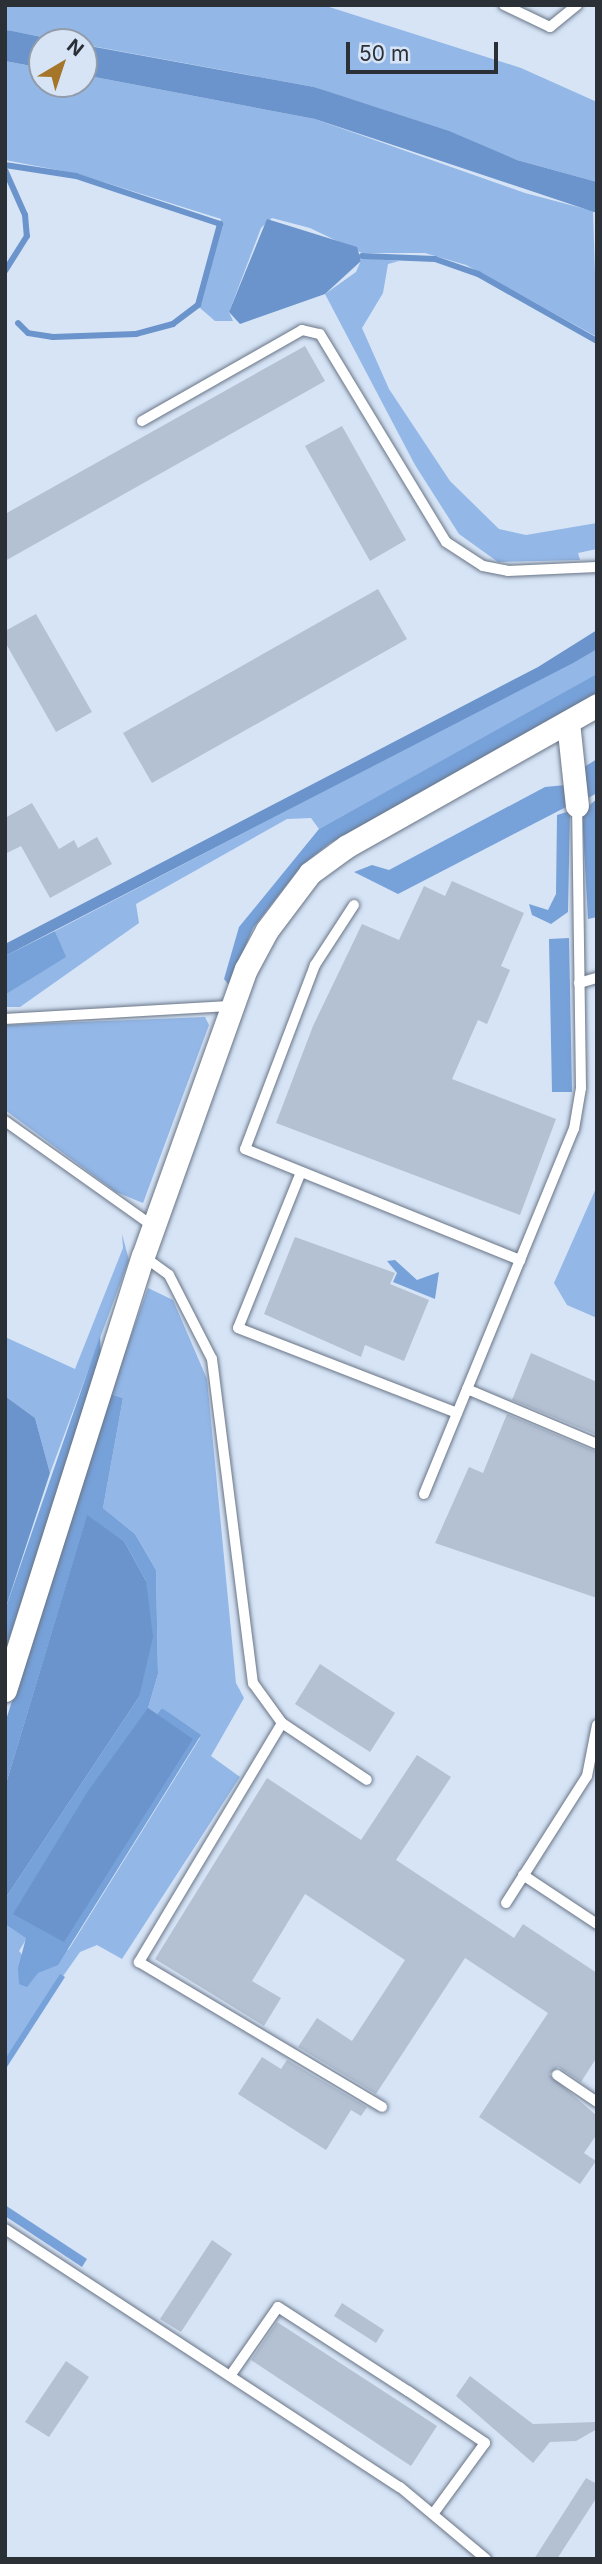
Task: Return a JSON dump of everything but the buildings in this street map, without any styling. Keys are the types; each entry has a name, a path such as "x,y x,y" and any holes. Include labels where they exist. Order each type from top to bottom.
{"street":[{"path":"5,1690 143,1256 234,1006 267,930 310,873 597,705"},
{"path":"568,722 577,807"}],"lane":[{"path":"504,5 550,27 576,6"},
{"path":"142,421 302,330 320,334 446,542 483,566 508,571 597,567"},
{"path":"424,1494 573,1129 581,1088 577,807"},
{"path":"354,905 315,965 245,1149 520,1260"},
{"path":"579,983 597,978"},
{"path":"5,1018 234,1006"},
{"path":"5,1121 154,1227"},
{"path":"301,1172 238,1328 457,1413"},
{"path":"143,1256 169,1275 212,1359 247,1662 253,1683 282,1723 367,1780"},
{"path":"467,1388 597,1444"},
{"path":"282,1723 139,1962 382,2107"},
{"path":"506,1903 587,1776 597,1725"},
{"path":"523,1875 597,1924"},
{"path":"557,2075 597,2102"},
{"path":"5,2229 230,2376 433,2514 486,2559"},
{"path":"230,2376 278,2306 408,2390 485,2444 433,2514"}],"shaded area":[{"path":"5,5 323,5 521,68 597,102 597,182 517,160 314,87 98,47 98,28 28,28 28,34 5,30"},
{"path":"5,30 28,34 28,65 5,61"},
{"path":"98,48 314,87 449,131 517,160 597,182 597,213 315,119 98,78"},
{"path":"5,61 28,65 28,98 98,98 98,78 315,119 525,193 593,211 597,337 466,265 425,253 362,253 310,228 272,218 261,228 229,312 233,321 215,321 200,308 221,219 78,174 5,160"},
{"path":"267,219 357,247 361,261 325,294 240,324 229,312"},
{"path":"362,258 399,261 388,264 383,293 362,328 389,389 450,481 499,529 526,535 597,523 597,549 578,553 580,560 498,562 459,534 415,465 325,294 356,272"},
{"path":"597,630 597,649 573,663 5,956 5,944 538,667"},
{"path":"597,649 597,674 588,680 319,829 311,818 287,819 136,904 139,923 20,1007 5,1007 5,995 65,957 55,931"},
{"path":"597,674 597,694 330,843 302,865 253,928 229,985 224,979 239,927 319,829"},
{"path":"597,759 597,793 583,801 581,769"},
{"path":"566,785 570,805 398,894 354,872 372,865 389,870 545,787"},
{"path":"597,799 597,917 588,919 582,811"},
{"path":"570,811 568,912 551,924 532,915 529,904 548,910 556,894 557,815"},
{"path":"55,931 66,957 5,995 5,956"},
{"path":"569,938 572,1092 552,1092 549,939"},
{"path":"205,1017 209,1025 143,1203 116,1192 5,1110 5,1025"},
{"path":"597,1186 597,1318 567,1305 554,1283"},
{"path":"122,1234 129,1260 50,1473 35,1418 5,1396 5,1337 75,1369 123,1248"},
{"path":"395,1260 417,1280 439,1272 435,1299 393,1282 397,1273 387,1261"},
{"path":"148,1288 173,1300 207,1379 236,1683 244,1698 211,1756 240,1777 122,1959 97,1945 80,1952 5,2059 5,1924 27,1938 19,1951 38,1973 69,1949 200,1738 162,1708 157,1714 148,1708 158,1674 156,1570 135,1534 103,1508 123,1398 110,1394"},
{"path":"100,1336 101,1357 5,1652 5,1610"},
{"path":"110,1394 123,1398 103,1508 135,1534 156,1570 158,1674 148,1708 157,1714 162,1708 201,1735 58,1965 38,1973 27,1987 19,1984 18,1968 26,1938 5,1924 5,1899 139,1697 146,1581 124,1541 87,1516 5,1787 5,1723"},
{"path":"5,1396 35,1418 50,1473 5,1610"},
{"path":"87,1515 124,1541 146,1581 153,1637 139,1697 5,1899 5,1787"},
{"path":"148,1708 193,1739 64,1942 13,1914 88,1791"},
{"path":"60,1974 65,1977 5,2070 5,2059"},
{"path":"5,2205 87,2259 82,2267 5,2216"}],"waterway":[{"path":"5,165 76,176 220,224 198,305 173,324 136,334 53,337 28,333 18,323"},
{"path":"5,170 25,215 27,236 5,271"},
{"path":"362,256 435,259 478,274 597,341"}]}
